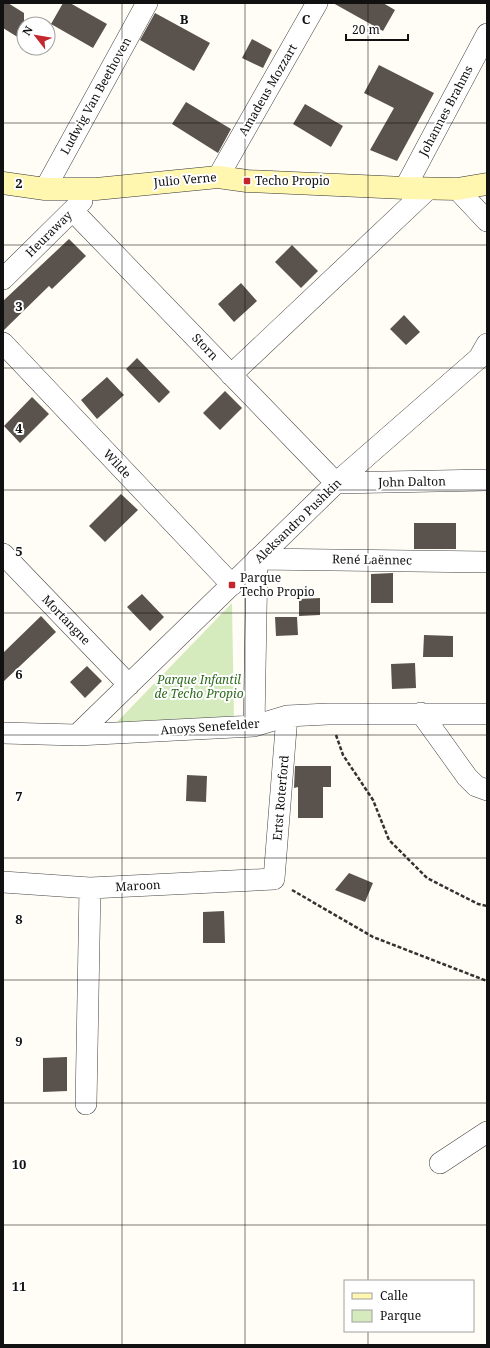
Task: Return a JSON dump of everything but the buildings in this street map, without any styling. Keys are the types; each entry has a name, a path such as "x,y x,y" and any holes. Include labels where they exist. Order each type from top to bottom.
{"street":[{"name":"Ludwig Van Beethoven","path":"45,189 147,3"},
{"name":"Amadeus Mozzart","path":"218,176 317,3"},
{"name":"Johannes Brahms","path":"405,188 487,34"},
{"name":"Julio Verne","path":"3,183 45,189 96,188 218,176 247,181 405,188 457,189 487,184"},
{"name":"Heuraway","path":"3,279 96,188"},
{"path":"231,375 428,188"},
{"path":"457,189 487,221"},
{"name":"Storn","path":"73,211 336,484"},
{"name":"Wilde","path":"3,342 232,585"},
{"name":"Aleksandro Pushkin","path":"77,736 257,559 336,484 479,358 487,344"},
{"name":"John Dalton","path":"336,484 487,480"},
{"name":"Mortangne","path":"3,554 129,685"},
{"path":"254,726 257,559"},
{"name":"René Laënnec","path":"257,559 487,562"},
{"path":"421,713 467,777 476,786 487,790"},
{"name":"Anoys Senefelder","path":"3,733 77,736 254,726 287,716 328,714 487,714"},
{"name":"Ertst Roterford","path":"274,880 287,716"},
{"name":"Maroon","path":"3,882 90,888 274,880"},
{"path":"86,1104 90,888"},
{"path":"440,1163 487,1132"}],"path":[{"path":"328,714 343,755 373,800 389,840 426,878 478,904 487,906"},
{"path":"274,880 373,937 487,981"}],"green space":[{"name":"Parque Infantil de Techo Propio","path":"232,603 234,720 116,723"}],"place":[{"name":"Techo Propio","path":"247,181"},
{"name":"Parque Techo Propio","path":"232,585"}]}
